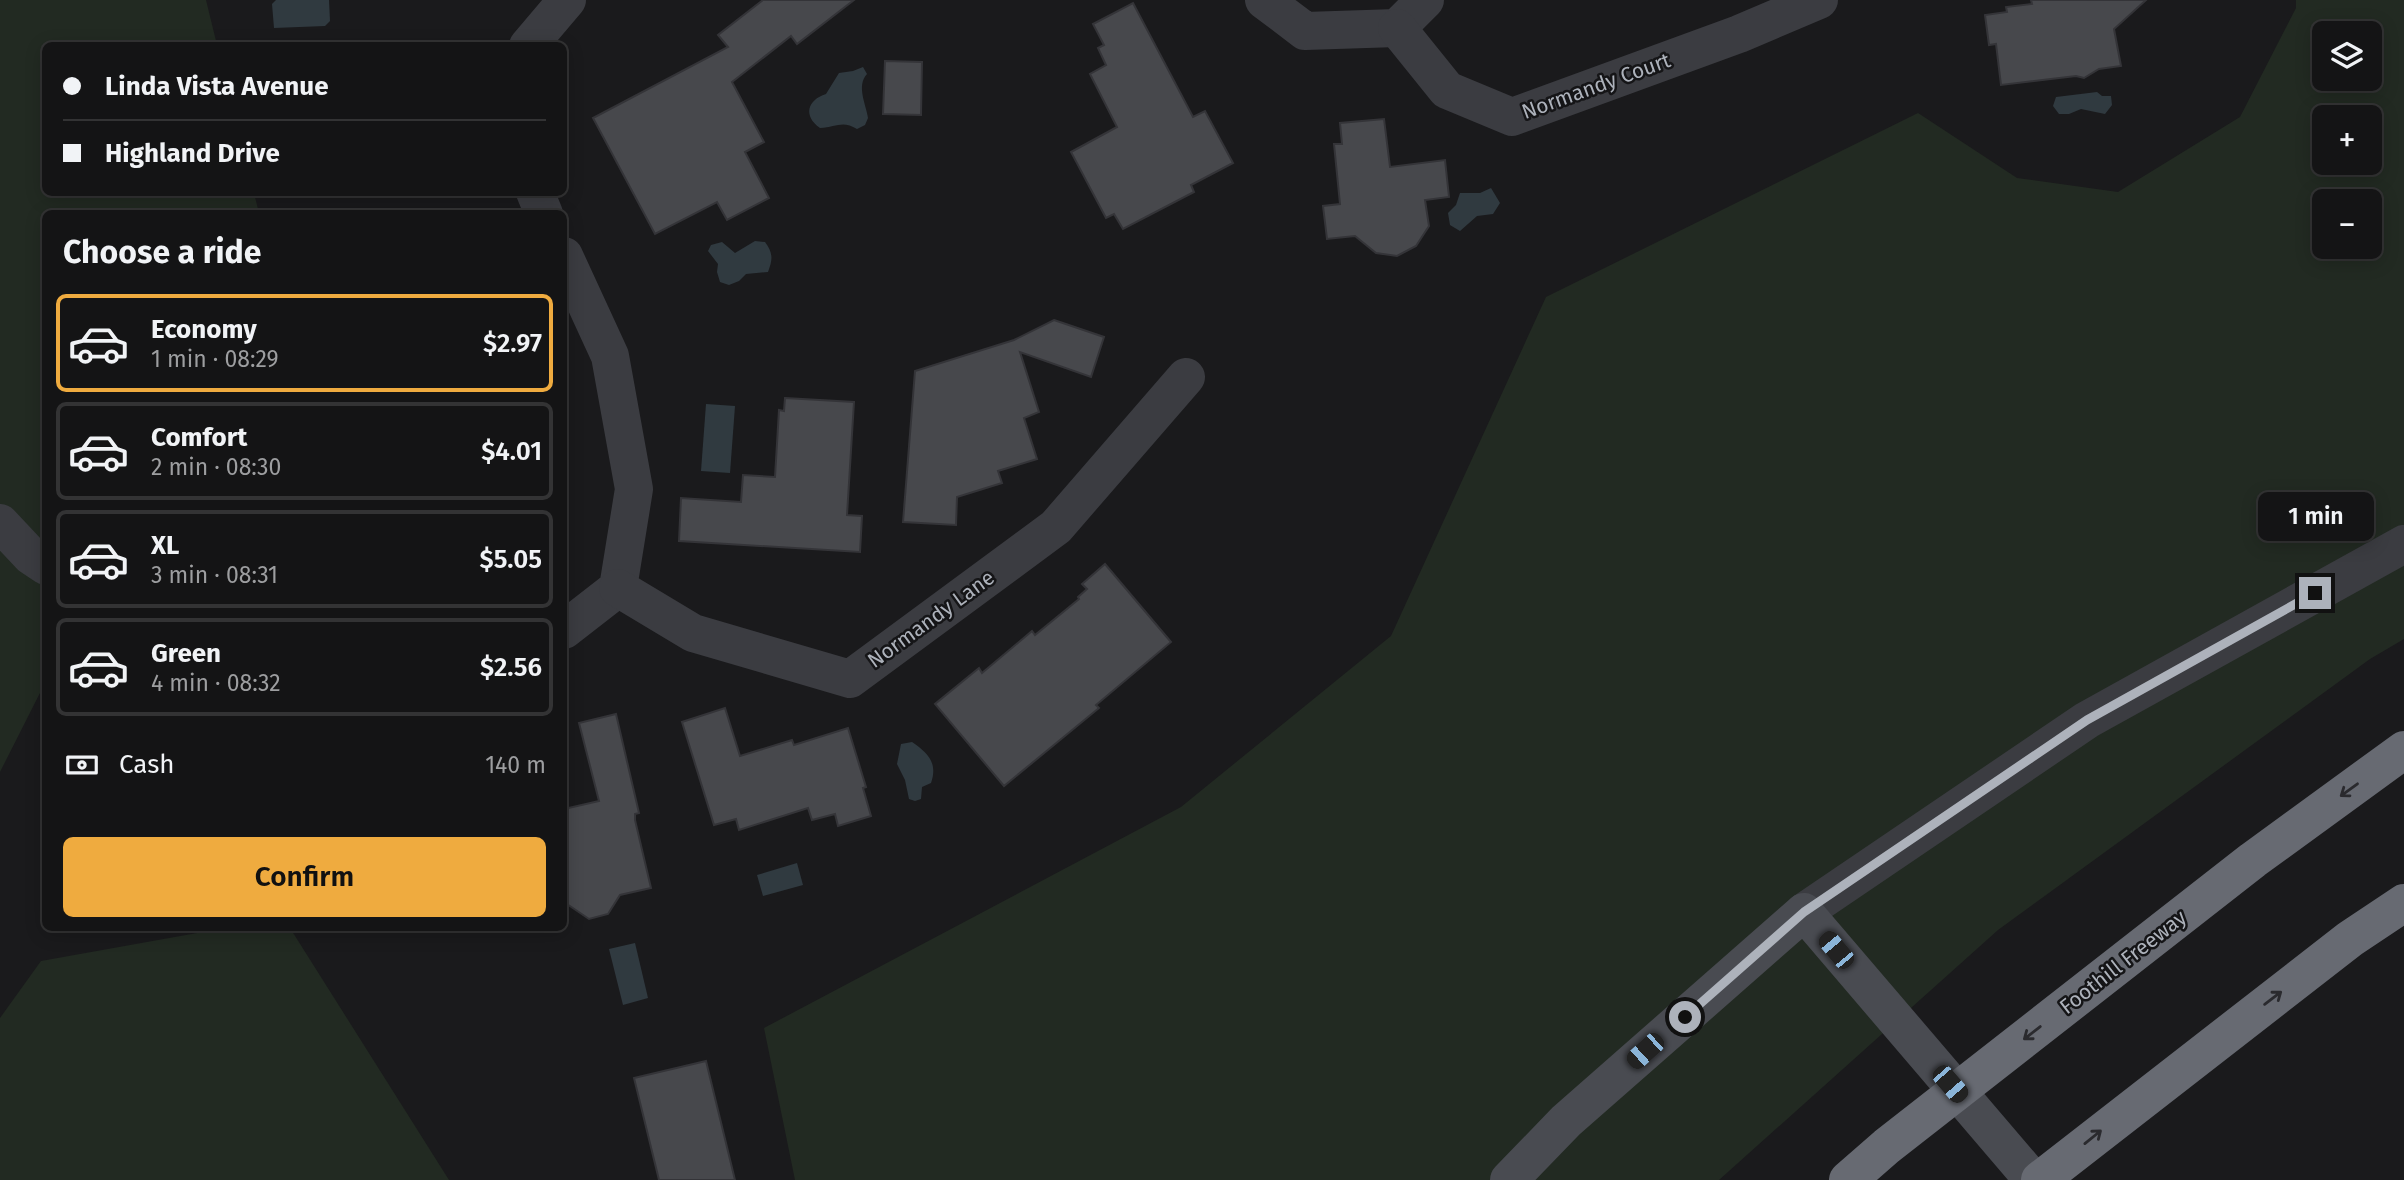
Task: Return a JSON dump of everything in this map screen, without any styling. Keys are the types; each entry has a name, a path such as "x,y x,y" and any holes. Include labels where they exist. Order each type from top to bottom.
{"highway":[{"name":"Foothill Freeway","path":"1848,1180 1887,1146 2253,860 2404,750"},
{"path":"2040,1180 2329,956 2404,903"}],"main road":[{"path":"1509,1180 1566,1121 1804,912 2033,1180"}],"street":[{"path":"531,42 567,0"},
{"path":"1264,0 1305,31 1397,28 1425,0"},
{"name":"Normandy Court","path":"1397,28 1447,90 1512,117 1739,34 1819,0"},
{"path":"567,263 610,356 635,489 618,587 567,628"},
{"name":"Normandy Lane","path":"618,587 693,633 850,679 1056,527 1186,377"},
{"path":"0,523 31,556 42,563"},
{"path":"1804,912 2087,720 2404,544"}],"shaded area":[{"path":"0,0 206,0 216,42 42,42 42,196 255,196 258,210 42,210 42,689 0,772"},
{"path":"276,0 329,0 330,21 325,26 274,28 272,4"},
{"path":"2296,0 2404,0 2404,639 2370,659 1998,930 1719,1180 795,1180 764,1028 1181,807 1391,636 1546,297 1918,113 2017,178 2118,192 2240,117 2296,8"},
{"path":"863,67 867,74 862,84 868,118 865,125 857,129 843,124 820,128 809,114 811,104 826,94 839,73"},
{"path":"2097,92 2102,96 2111,96 2112,105 2105,114 2081,109 2069,114 2059,114 2053,106 2056,97"},
{"path":"1491,188 1500,203 1493,214 1477,216 1460,231 1450,225 1448,213 1456,205 1460,193 1480,193"},
{"path":"755,241 765,242 770,249 768,272 746,274 729,285 720,282 718,264 708,251 711,245 722,242 735,253"},
{"path":"706,404 735,406 730,473 701,471"},
{"path":"912,742 930,759 933,770 931,783 922,787 921,799 915,801 909,799 905,780 897,764 901,744"},
{"path":"797,863 803,885 763,896 757,875"},
{"path":"208,931 292,931 449,1180 0,1180 0,1018 41,961"},
{"path":"635,943 648,998 623,1005 609,949"}],"building":[{"path":"763,0 854,0 797,44 791,36 732,82 764,142 745,152 769,198 727,220 717,202 655,234 593,118 728,47 718,35"},
{"path":"2031,0 2146,0 2114,29 2121,66 2099,69 2084,78 2076,76 2001,85 1996,44 1989,45 1985,15 2007,12 2006,7 2032,4"},
{"path":"1133,3 1193,117 1205,111 1233,163 1191,185 1194,192 1123,229 1114,214 1106,218 1071,152 1117,127 1090,74 1106,65 1098,48 1104,45 1093,24"},
{"path":"885,61 922,62 921,115 883,114"},
{"path":"1384,119 1390,167 1445,160 1449,197 1425,200 1429,226 1416,246 1397,256 1376,253 1355,236 1327,239 1323,206 1340,204 1334,144 1342,144 1340,123"},
{"path":"1054,320 1104,337 1091,377 1020,352 1039,412 1024,418 1037,459 998,471 1002,483 957,497 956,525 903,522 915,371 1014,340"},
{"path":"785,398 854,402 847,515 862,516 860,552 679,541 681,498 741,502 743,475 775,477 779,410 784,411"},
{"path":"1105,564 1171,642 1096,705 1099,708 1004,786 935,704 979,668 982,673 1032,631 1035,635 1079,599 1087,589 1082,584"},
{"path":"725,708 740,756 792,740 794,745 848,728 866,787 863,788 871,816 838,826 835,814 812,820 808,808 739,830 736,819 714,825 682,722"},
{"path":"616,714 639,813 635,814 635,820 651,888 620,895 608,914 589,919 567,904 567,808 599,801 579,723"},
{"path":"706,1061 735,1180 659,1180 634,1078"}],"route":[{"path":"1685,1017 1804,912 2087,720 2315,593"}]}
